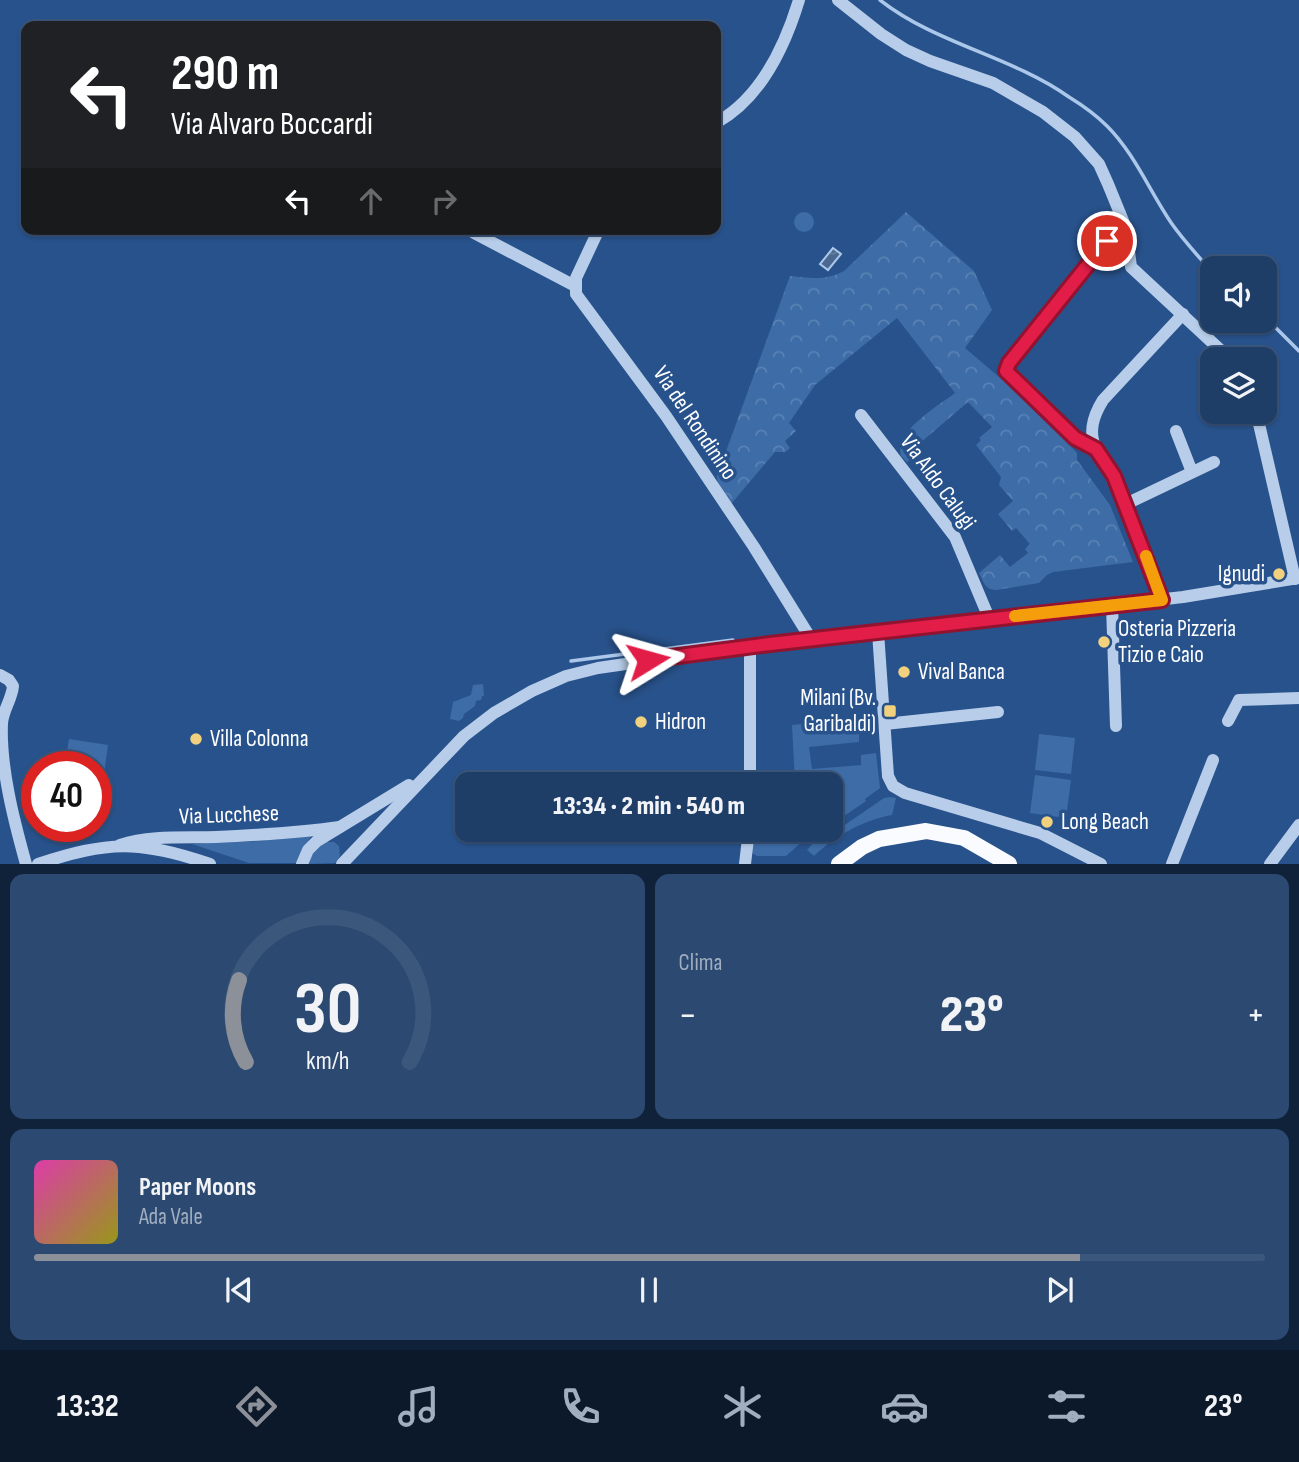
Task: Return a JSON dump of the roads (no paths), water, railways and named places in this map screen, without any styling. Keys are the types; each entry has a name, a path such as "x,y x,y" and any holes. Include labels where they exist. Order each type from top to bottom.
{"main road":[{"path":"839,863 873,841 918,831 957,836 994,858 1009,863"}],"street":[{"path":"721,119 759,84 779,49 799,0"},
{"path":"838,0 906,50 993,83 1043,112 1075,137 1093,155 1108,184 1126,228 1131,267 1217,347"},
{"path":"478,235 575,286 578,273 596,235"},
{"path":"1096,449 1075,438 1009,376 1006,368 1107,241"},
{"name":"Via del Rondinino","path":"575,286 579,299 666,416 754,547 811,639"},
{"path":"1162,600 1126,503 1114,476 1096,449 1091,432 1095,415 1103,400 1182,314"},
{"name":"Via Aldo Calugi","path":"861,415 955,537 989,618"},
{"path":"1258,424 1297,579"},
{"path":"1176,431 1192,472"},
{"path":"1126,503 1214,462"},
{"name":"Via Lucchese","path":"342,863 424,776 484,720 524,695 566,676 598,668 750,646 1162,600 1297,579"},
{"path":"1112,605 1116,726"},
{"path":"878,632 888,776 891,784 897,789 1046,836 1101,863"},
{"path":"750,646 750,772"},
{"path":"0,675 13,686 2,721 2,750 26,863"},
{"path":"1228,721 1239,700 1299,698"},
{"path":"885,724 998,712"},
{"path":"1172,863 1213,760"},
{"name":"Via Lucchese","path":"302,863 312,845 424,776"},
{"path":"1270,863 1299,825"},
{"name":"Via Lucchese","path":"38,863 72,853 157,839 279,835 340,827"},
{"path":"745,863 748,842"},
{"name":"Via Lucchese","path":"120,845 155,847 210,863"},
{"path":"354,863 357,847"}],"water":[{"path":"833,248 841,254 828,270 820,264"}],"waterway":[{"path":"880,0 925,28 1047,83 1094,114 1126,149 1172,224 1200,258"},
{"path":"1277,329 1299,351"},
{"path":"571,661 733,640"}],"place":[{"name":"Ignudi","path":"1279,574"},
{"name":"Osteria Pizzeria Tizio e Caio","path":"1104,642"},
{"name":"Vival Banca","path":"904,672"},
{"name":"Milani (Bv. Garibaldi)","path":"890,711"},
{"name":"Hidron","path":"641,722"},
{"name":"Villa Colonna","path":"196,739"},
{"name":"Long Beach","path":"1047,822"}]}
